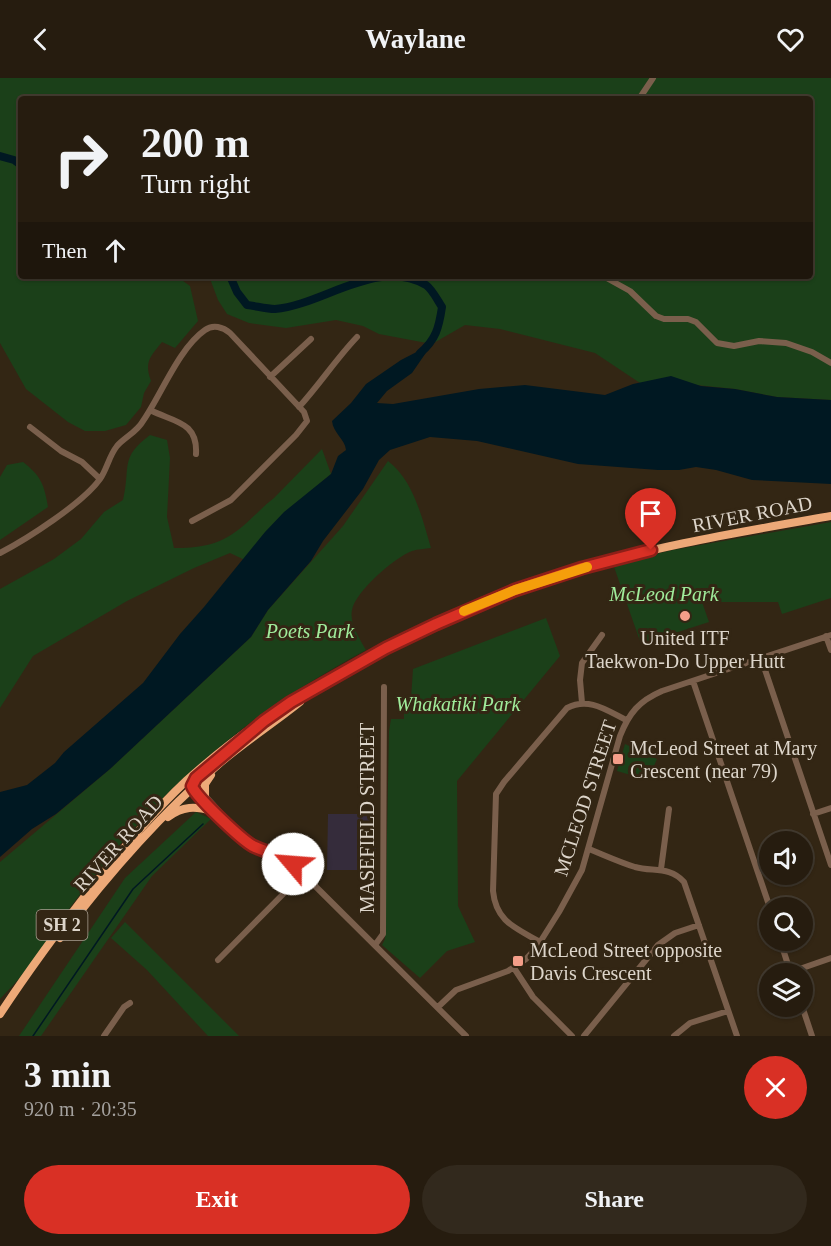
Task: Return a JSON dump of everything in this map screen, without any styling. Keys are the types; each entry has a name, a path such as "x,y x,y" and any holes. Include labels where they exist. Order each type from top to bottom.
{"highway":[{"name":"RIVER ROAD","path":"0,1020 141,827 187,780 248,730 291,702 360,662 436,624 548,579 666,547 831,516"},
{"name":"RIVER ROAD","path":"192,788 315,690"},
{"path":"108,873 183,791 192,788 196,778 264,721"},
{"path":"205,795 208,779 251,739"},
{"path":"108,873 174,813 190,807 212,811"},
{"name":"RIVER ROAD","path":"0,1014 65,921 108,873"}],"street":[{"path":"641,96 653,78"},
{"path":"608,279 630,291 656,316 664,320 688,319 696,322 717,343 734,346 759,341 779,342 801,348 831,363"},
{"path":"0,553 77,503 100,479 116,447 139,427 184,354 200,334 211,327 226,330 307,419 303,428 231,500 192,520"},
{"path":"298,407 321,381 340,354 357,337"},
{"path":"270,377 310,339"},
{"path":"150,410 187,426 195,438 196,454"},
{"path":"30,427 61,451 82,462 100,479"},
{"path":"582,703 580,680 582,663 602,635"},
{"path":"829,635 831,650"},
{"name":"MCLEOD STREET","path":"438,1007 456,990 501,975 514,968 526,959 540,942 578,879 589,849 626,720 635,707 650,696 829,635"},
{"path":"761,658 831,865"},
{"path":"693,681 766,897"},
{"name":"MASEFIELD STREET","path":"375,945 383,934 384,687"},
{"path":"540,942 505,920 495,906 493,891 495,799 504,782 567,708 582,703 598,706 626,720"},
{"path":"192,788 199,789 236,831"},
{"path":"192,788 212,811 253,846 286,859 303,874 465,1036"},
{"path":"813,814 831,808"},
{"path":"661,869 669,809"},
{"path":"589,849 637,867 672,872 684,882 737,1036"},
{"path":"218,960 303,874"},
{"path":"584,1036 658,945 675,933 699,925"},
{"path":"813,965 831,958"},
{"path":"514,968 533,997 572,1036"},
{"path":"104,1036 124,1007 130,1003"},
{"path":"675,1036 690,1023 728,1011"},
{"path":"806,1017 812,1036"}],"shaded area":[{"path":"328,814 376,814 376,870 327,870"}],"green space":[{"path":"0,78 831,78 831,400 777,397 735,389 677,383 643,385 595,353 500,329 465,325 432,344 379,334 363,326 336,320 286,328 249,323 227,314 218,300 210,279 813,279 813,96 18,96 18,279 180,279 190,286 198,321 175,348 162,342 149,360 148,369 151,381 144,393 141,407 126,425 105,431 85,431 68,422 26,389 0,343"},
{"path":"150,435 167,440 170,458 167,517 174,548 207,545 223,540 243,526 274,498 322,449 331,474 305,496 247,561 230,553 194,568 127,601 33,656 0,708 0,589 54,559 81,539 104,512 123,500 130,457 140,443"},
{"name":"Poets Park","path":"388,461 397,469 411,489 431,548 412,551 396,560 360,594 351,615 366,650 274,706 216,750 162,798 100,869 27,969 0,999 0,862 110,769 251,637 268,610 343,526"},
{"path":"23,462 41,481 48,507 0,540 0,477 7,465"},
{"name":"McLeod Park","path":"831,522 831,598 782,614 778,602 702,602 709,622 641,644 613,564 673,550"},
{"name":"Whakatiki Park","path":"546,618 560,656 457,781 458,906 475,942 447,951 420,978 382,945 385,939 391,719 404,719 404,700 411,699 413,669"},
{"path":"625,744 657,759 648,780 617,771"},
{"path":"196,812 211,819 152,876 41,1036 19,1036 125,878"},
{"path":"125,922 239,1036 208,1036 147,970 111,938"}],"water":[{"path":"432,344 412,373 387,391 377,403 393,404 479,389 525,385 605,395 633,384 671,376 701,386 735,389 777,397 831,400 831,484 752,480 696,467 658,470 578,464 477,441 430,437 390,450 379,460 363,489 323,541 311,561 268,610 251,637 110,769 56,814 32,829 0,857 0,792 27,785 55,763 64,752 143,683 180,634 265,532 284,512 331,474 338,456 346,450 332,421 351,403 366,384 401,360"}],"waterway":[{"path":"0,156 18,163"},
{"path":"231,279 237,292 247,305 272,309 293,306 369,279"},
{"path":"410,279 426,285 442,307 436,333 420,353"},
{"path":"33,1036 133,889 203,824"}],"slow traffic":[{"path":"464,611 515,590 587,567"}],"place":[{"name":"United ITF Taekwon-Do Upper Hutt","path":"685,616"},
{"name":"McLeod Street at Mary Crescent (near 79)","path":"618,759"},
{"name":"McLeod Street opposite Davis Crescent","path":"518,961"}],"route":[{"path":"293,864 284,857 253,846 244,840 195,793 192,786 196,778 264,721 291,702 386,648 515,590 582,568 651,550"}]}
